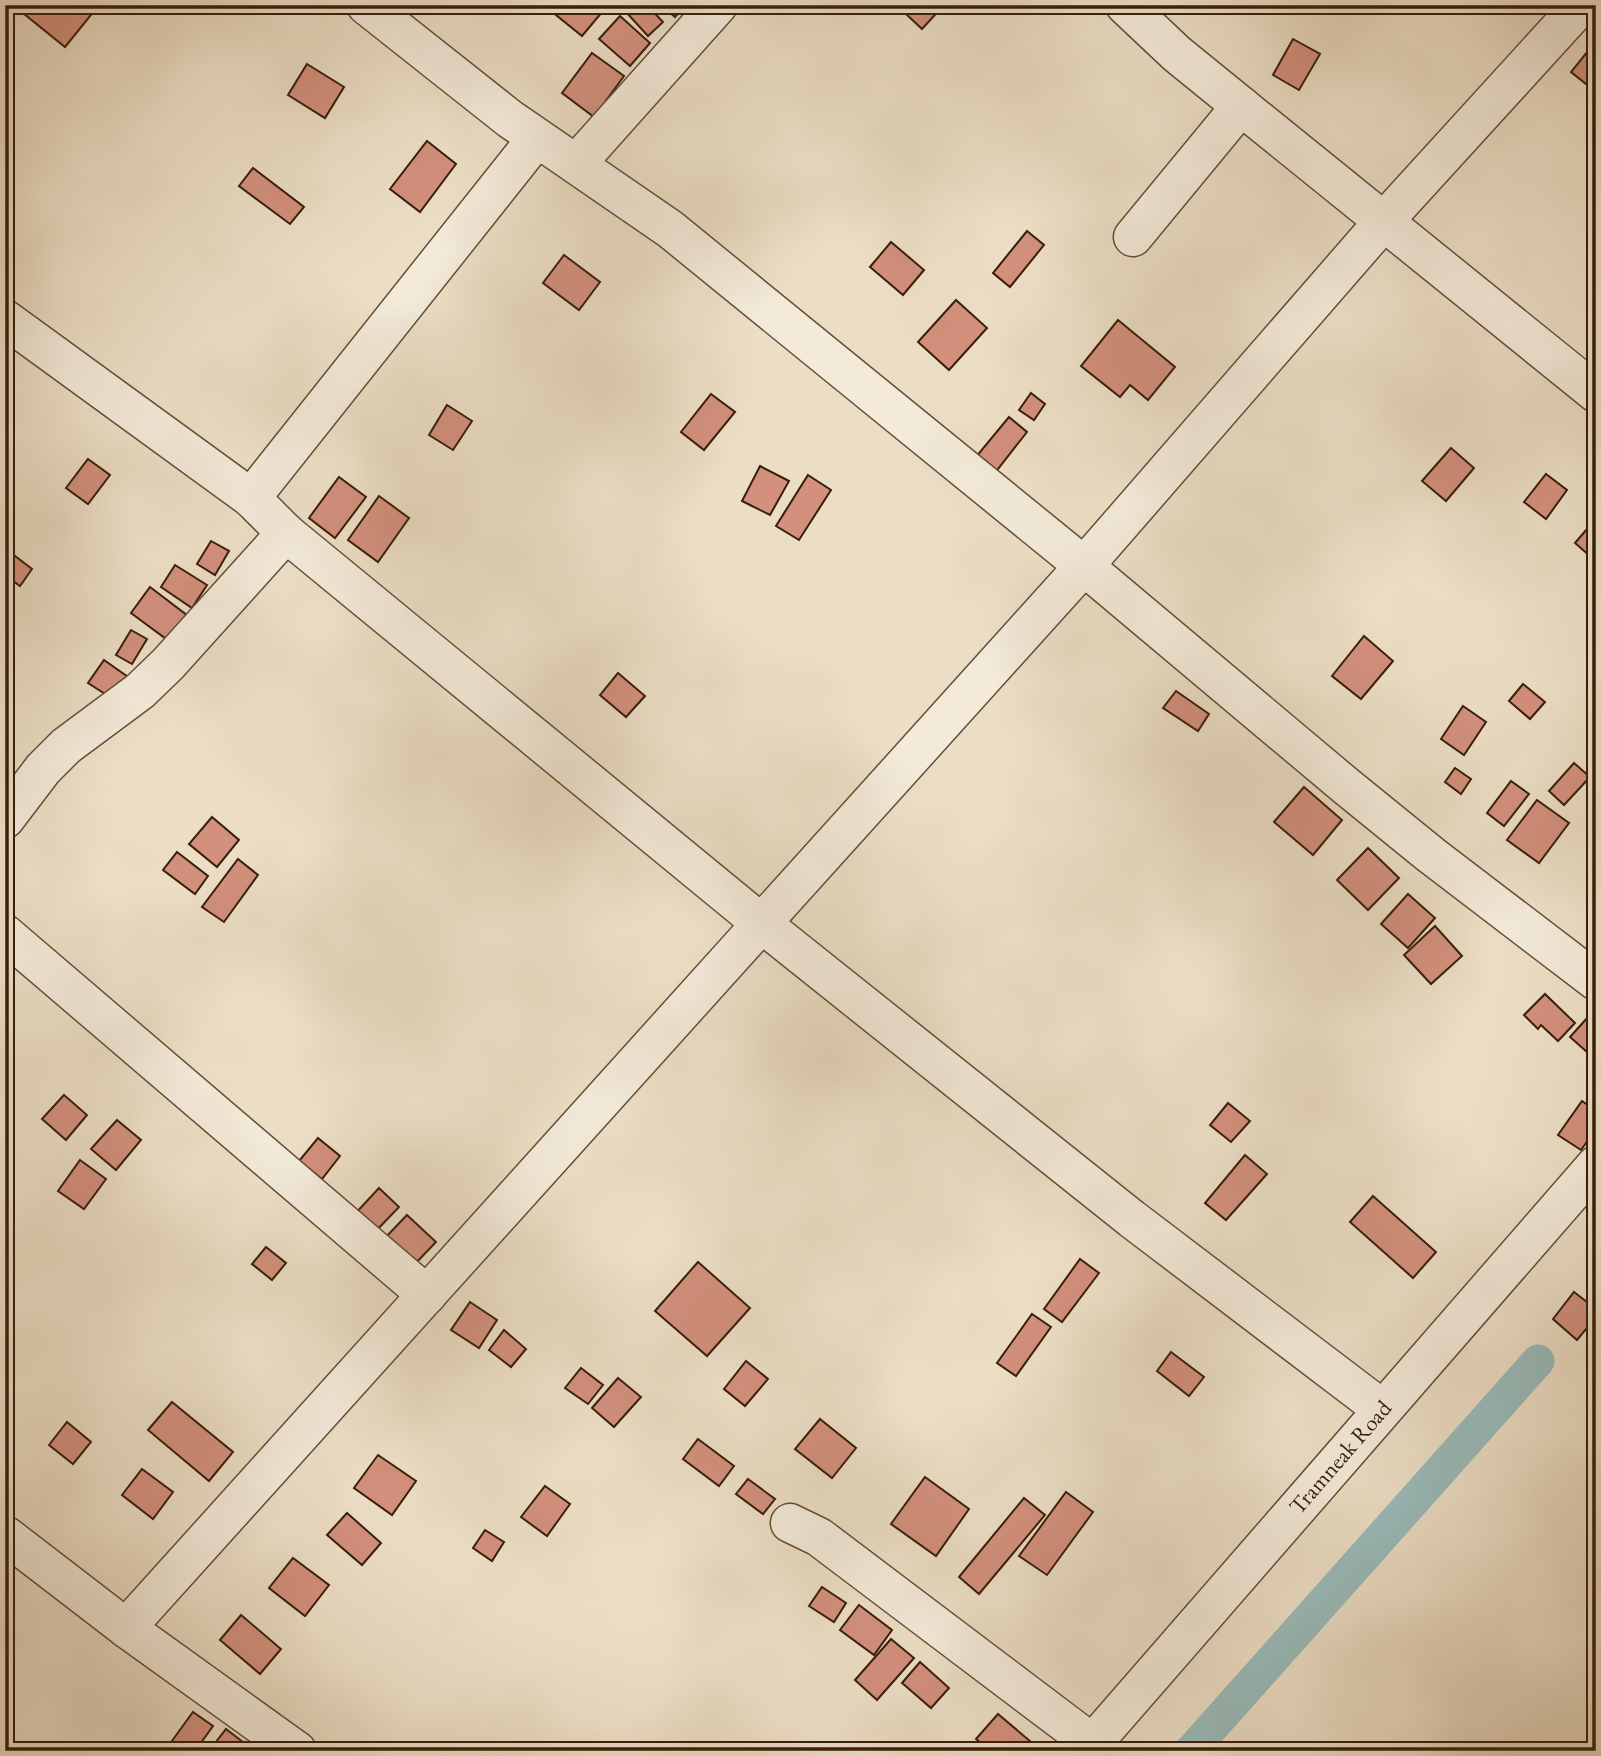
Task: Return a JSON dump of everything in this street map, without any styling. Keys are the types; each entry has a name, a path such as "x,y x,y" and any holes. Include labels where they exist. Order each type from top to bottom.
{"street":[{"path":"366,5 537,138 670,229 1084,566 1432,855 1596,981"},
{"path":"576,164 718,5"},
{"path":"1125,5 1177,54 1596,393"},
{"path":"127,1628 1084,566 1384,221 1581,5"},
{"path":"1133,237 1241,106"},
{"path":"251,498 537,138"},
{"path":"5,319 251,498 286,533 761,923 1132,1219 1382,1409"},
{"path":"5,819 43,769 66,746 140,691 169,664 286,533"},
{"path":"5,934 426,1295"},
{"name":"Tramneak Road","path":"1089,1747 1596,1165"},
{"path":"790,1524 819,1537 1089,1747"},
{"path":"5,1535 127,1628 297,1751"}],"building":[{"path":"13,5 99,5 65,47"},
{"path":"564,5 608,5 582,36 556,15"},
{"path":"630,5 647,5 663,22 648,36 625,11"},
{"path":"661,5 685,5 675,17"},
{"path":"915,5 943,6 922,29 906,14"},
{"path":"620,16 650,43 630,66 599,39"},
{"path":"1293,39 1320,54 1299,90 1273,75"},
{"path":"1592,46 1596,49 1596,92 1571,72"},
{"path":"592,53 624,76 594,117 562,93"},
{"path":"307,64 344,87 325,118 288,95"},
{"path":"427,141 456,164 420,212 390,189"},
{"path":"253,168 304,207 290,224 239,186"},
{"path":"1027,231 1044,245 1010,287 993,273"},
{"path":"891,242 924,270 903,295 870,267"},
{"path":"564,255 600,282 579,310 543,283"},
{"path":"956,300 987,328 949,370 918,342"},
{"path":"1118,320 1175,367 1148,400 1130,385 1120,397 1081,366"},
{"path":"1031,393 1045,404 1034,420 1019,410"},
{"path":"711,394 735,412 704,450 681,432"},
{"path":"447,405 472,421 453,450 429,435"},
{"path":"1009,417 1027,432 994,474 975,458"},
{"path":"1451,448 1474,468 1446,501 1422,481"},
{"path":"88,459 110,475 88,504 66,488"},
{"path":"760,466 789,481 770,515 742,501"},
{"path":"1546,474 1567,490 1546,519 1524,502"},
{"path":"808,475 831,490 799,540 776,526"},
{"path":"339,477 366,497 335,538 309,518"},
{"path":"379,496 409,518 378,562 348,540"},
{"path":"1587,529 1596,537 1596,554 1592,558 1575,543"},
{"path":"211,541 229,551 215,575 197,564"},
{"path":"6,549 32,569 20,586 5,575"},
{"path":"175,565 207,585 192,608 161,587"},
{"path":"150,587 196,622 177,647 131,613"},
{"path":"131,630 147,639 132,664 116,655"},
{"path":"1364,636 1393,661 1361,699 1332,676"},
{"path":"104,660 131,679 116,701 88,683"},
{"path":"618,673 645,696 626,717 600,695"},
{"path":"1523,684 1545,702 1530,719 1509,701"},
{"path":"1176,691 1209,714 1198,731 1163,708"},
{"path":"1463,706 1486,722 1464,755 1441,739"},
{"path":"1574,763 1590,777 1564,805 1549,791"},
{"path":"1455,768 1471,779 1461,794 1445,782"},
{"path":"1511,781 1529,794 1504,826 1487,813"},
{"path":"1304,787 1342,820 1313,855 1274,822"},
{"path":"1537,800 1569,823 1539,863 1507,840"},
{"path":"212,817 239,840 217,867 189,844"},
{"path":"1368,848 1399,878 1368,910 1337,880"},
{"path":"177,852 208,876 195,894 163,870"},
{"path":"238,859 258,875 224,922 202,907"},
{"path":"1408,894 1435,918 1408,948 1381,924"},
{"path":"1435,926 1462,956 1431,984 1404,955"},
{"path":"1545,994 1575,1023 1558,1041 1541,1025 1538,1029 1524,1015"},
{"path":"1588,1017 1596,1025 1596,1060 1570,1037"},
{"path":"64,1095 87,1115 66,1140 42,1119"},
{"path":"1582,1101 1596,1111 1596,1129 1581,1150 1558,1135"},
{"path":"1228,1103 1250,1121 1231,1142 1210,1125"},
{"path":"117,1120 141,1140 116,1170 91,1149"},
{"path":"318,1138 340,1156 322,1179 299,1161"},
{"path":"1245,1155 1267,1174 1226,1220 1205,1203"},
{"path":"80,1160 106,1179 84,1209 58,1191"},
{"path":"379,1188 399,1207 374,1233 354,1215"},
{"path":"1373,1196 1436,1252 1413,1278 1350,1222"},
{"path":"407,1215 436,1242 412,1267 383,1240"},
{"path":"266,1247 286,1263 272,1280 252,1264"},
{"path":"1080,1259 1099,1273 1062,1322 1044,1309"},
{"path":"698,1262 750,1308 707,1356 655,1311"},
{"path":"1574,1292 1596,1309 1596,1317 1577,1340 1553,1319"},
{"path":"470,1302 497,1320 479,1348 451,1330"},
{"path":"1032,1314 1051,1327 1016,1376 997,1363"},
{"path":"504,1330 526,1349 511,1367 489,1350"},
{"path":"1171,1352 1204,1377 1189,1396 1157,1371"},
{"path":"746,1361 768,1379 745,1406 724,1389"},
{"path":"581,1368 603,1385 588,1404 565,1388"},
{"path":"618,1378 641,1397 614,1427 592,1408"},
{"path":"172,1402 233,1452 209,1481 148,1430"},
{"path":"820,1419 856,1448 832,1478 795,1449"},
{"path":"67,1422 91,1442 73,1464 49,1445"},
{"path":"698,1439 734,1466 719,1486 683,1459"},
{"path":"378,1455 416,1481 392,1515 354,1488"},
{"path":"142,1469 173,1492 153,1519 122,1495"},
{"path":"925,1477 969,1509 936,1556 891,1524"},
{"path":"748,1479 775,1499 763,1514 736,1494"},
{"path":"545,1486 570,1504 547,1536 521,1517"},
{"path":"1066,1492 1093,1512 1047,1575 1019,1556"},
{"path":"1024,1498 1045,1515 979,1594 959,1577"},
{"path":"347,1513 381,1543 362,1565 327,1535"},
{"path":"485,1530 504,1542 492,1561 473,1548"},
{"path":"293,1558 329,1585 305,1616 269,1588"},
{"path":"822,1587 846,1603 834,1622 809,1606"},
{"path":"859,1605 892,1630 874,1655 840,1630"},
{"path":"241,1615 281,1649 260,1674 220,1640"},
{"path":"891,1639 914,1658 877,1700 855,1680"},
{"path":"920,1662 949,1688 931,1708 902,1683"},
{"path":"193,1712 213,1726 195,1751 176,1751 169,1745"},
{"path":"998,1714 1037,1747 1033,1751 990,1751 976,1739"},
{"path":"226,1729 252,1749 209,1751"}],"waterway":[{"path":"1191,1751 1538,1361"}]}
